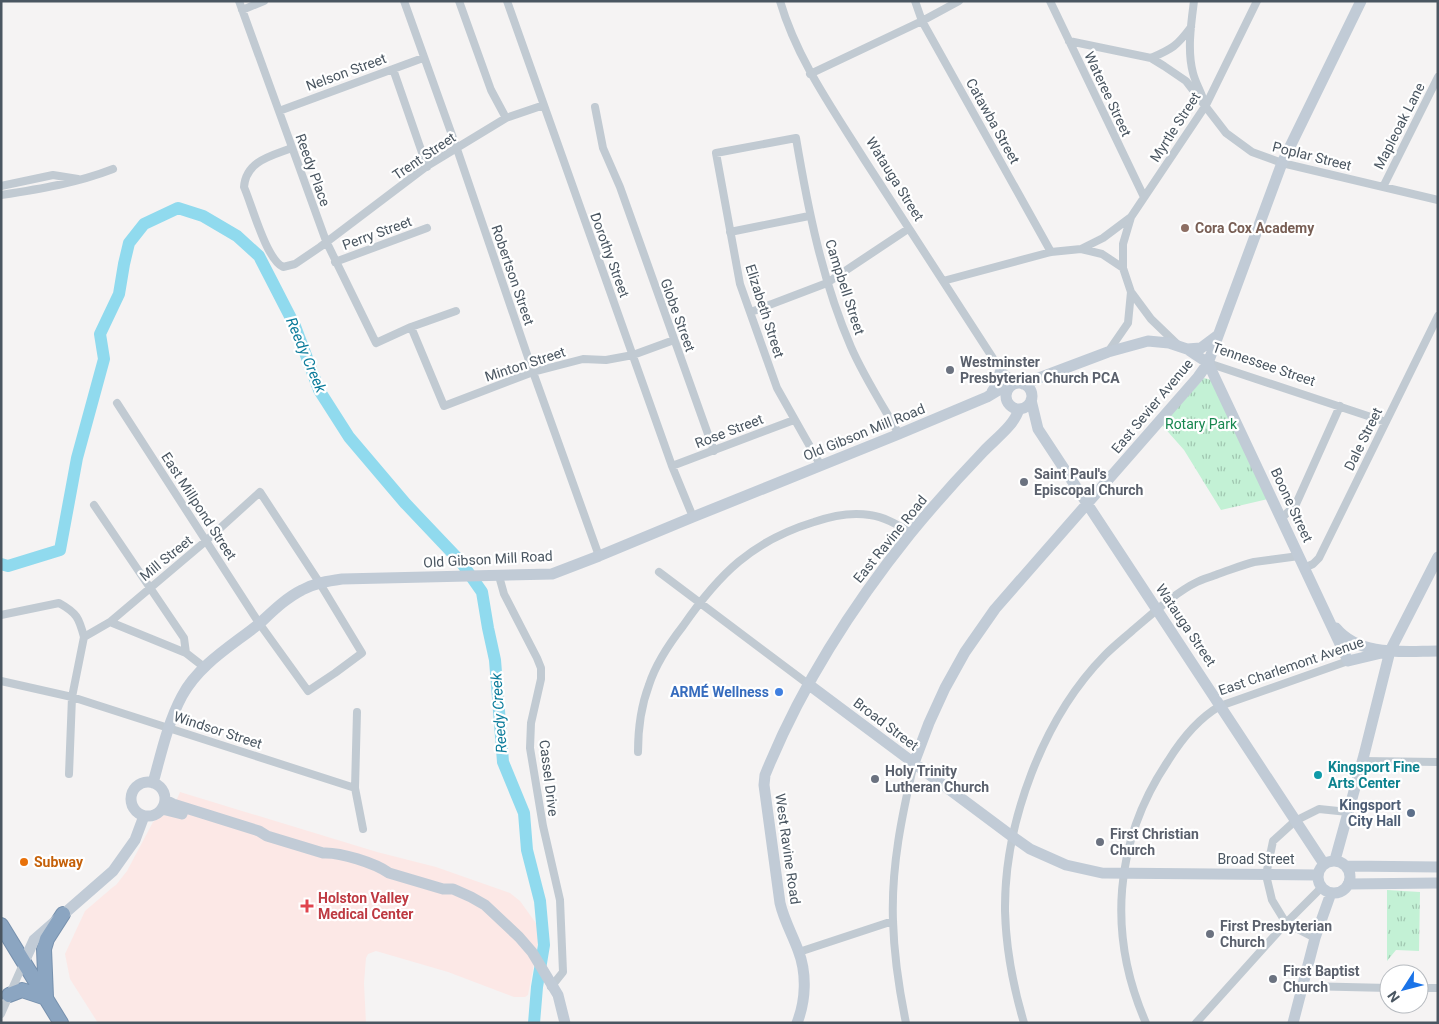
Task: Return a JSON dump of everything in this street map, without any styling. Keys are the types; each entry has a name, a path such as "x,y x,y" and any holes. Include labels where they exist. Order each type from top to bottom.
{"highway":[{"path":"46,998 44,949 47,939 63,914"},
{"path":"1,925 61,1023"},
{"path":"10,995 22,990 46,998"}],"street":[{"name":"Reedy Place","path":"239,1 326,241 376,343 411,327"},
{"path":"242,10 264,1"},
{"name":"Robertson Street","path":"404,1 599,556"},
{"path":"459,1 491,90 506,118"},
{"name":"Dorothy Street","path":"507,1 672,466 693,517"},
{"name":"Watauga Street","path":"780,1 810,74 999,369 1014,396"},
{"name":"Catawba Street","path":"915,1 922,21 1051,252"},
{"path":"810,74 922,21 959,1"},
{"name":"Wateree Street","path":"1050,1 1144,197"},
{"path":"1194,1 1190,26 1193,73 1206,104"},
{"name":"Myrtle Street","path":"1123,268 1123,244 1131,217 1206,104 1257,1"},
{"name":"East Sevier Avenue","path":"914,763 945,688 979,630 1014,586 1198,378 1208,363 1282,163 1362,1"},
{"path":"1151,58 1171,50 1180,42 1190,26"},
{"name":"Poplar Street","path":"1069,41 1151,58 1186,81 1206,104 1226,133 1252,152 1282,163 1438,200"},
{"name":"Nelson Street","path":"278,111 423,58"},
{"path":"392,69 426,167"},
{"name":"Mapleoak Lane","path":"1383,186 1438,77"},
{"name":"Trent Street","path":"292,148 257,163 245,177 244,187 268,248 279,266 287,268 320,247 426,167 506,118 544,104"},
{"name":"Globe Street","path":"595,107 604,148 714,450"},
{"name":"Campbell Street","path":"716,153 796,138 809,216 827,283 852,348 899,434"},
{"name":"Elizabeth Street","path":"716,153 740,284 777,388 821,466"},
{"path":"1,186 53,175 78,179 93,177 113,169"},
{"path":"1,195 66,185 78,179"},
{"path":"730,232 809,216"},
{"path":"1081,249 1102,238 1131,217"},
{"name":"Perry Street","path":"335,262 427,228"},
{"path":"751,312 827,283 908,229"},
{"path":"943,281 1051,252 1081,249 1102,254 1123,268"},
{"name":"Tennessee Street","path":"1123,268 1131,292 1151,319 1182,347 1208,363 1386,422"},
{"path":"1108,352 1128,323 1131,292"},
{"path":"411,327 456,311"},
{"name":"Dale Street","path":"1304,568 1314,564 1319,558 1438,316"},
{"name":"Minton Street","path":"411,327 444,406 533,372 583,359 606,360 633,354 674,340"},
{"path":"1429,334 1438,338"},
{"path":"1014,396 1046,376 1108,352 1148,341 1201,348 1218,335"},
{"name":"Boone Street","path":"1208,363 1348,661"},
{"path":"987,397 1000,379 999,369"},
{"name":"Watauga Street","path":"999,369 1005,374 1014,396"},
{"path":"1014,396 1027,406 1046,376"},
{"name":"Old Gibson Mill Road","path":"152,783 182,695 192,680 204,667 302,589 319,582 342,579 552,574 899,434 987,397 1002,388 1014,396"},
{"path":"1014,396 1029,388 1031,398"},
{"path":"1014,396 1010,424 1018,421 1028,423 1038,429"},
{"path":"1014,396 1038,429"},
{"name":"Watauga Street","path":"1031,398 1038,429 1295,820 1330,862"},
{"name":"East Millpond Street","path":"117,403 259,623 308,691 335,674 362,653 319,582"},
{"path":"1282,518 1296,504 1340,406"},
{"name":"Rose Street","path":"672,466 794,420"},
{"name":"East Ravine Road","path":"808,684 858,603 912,533 1010,424"},
{"name":"Mill Street","path":"84,638 110,622 260,492 319,582"},
{"path":"94,505 184,638 186,653"},
{"path":"638,752 641,719 649,685 659,662 699,602 715,582 743,557 774,537 823,518 869,514 892,521 912,533"},
{"path":"1024,1023 1014,987 1007,934 1006,884 1013,837 1025,793 1036,764 1061,714 1081,683 1105,655 1157,609 1196,582 1252,563 1299,556"},
{"path":"1293,1023 1326,890 1318,879 1319,870 1330,862 1348,812 1390,651 1438,557"},
{"name":"Broad Street","path":"660,572 1030,849 1066,865 1102,873 1318,875"},
{"name":"Cassel Drive","path":"494,576 541,668 541,679 531,723 530,748 542,821 561,906 563,972 550,984"},
{"path":"1,615 59,603 72,610 80,620 84,638 72,697 69,774"},
{"path":"1327,615 1337,630 1348,640 1365,647 1390,651 1438,651"},
{"path":"110,622 186,653 204,667"},
{"name":"East Charlemont Avenue","path":"1146,1023 1131,978 1124,946 1121,899 1123,873 1129,844 1140,813 1161,770 1186,736 1207,715 1220,706 1348,661 1390,651"},
{"name":"Windsor Street","path":"1,681 72,697 355,788"},
{"name":"West Ravine Road","path":"797,1023 804,998 804,974 799,952 782,913 764,785 765,774 774,753 808,684"},
{"path":"357,712 355,788 363,829"},
{"path":"1362,761 1438,762"},
{"path":"906,1023 895,960 893,884 902,816 914,763"},
{"path":"147,782 152,783 162,789 163,805 154,816 144,816 139,814 132,806 132,795 137,786 147,782"},
{"path":"163,805 257,837 267,836 323,853 330,859 379,874 389,873 443,889 451,896 494,915 519,937 532,952 558,996 565,1023"},
{"path":"1315,938 1286,923 1272,900 1266,874 1273,841 1295,820 1319,810 1348,812"},
{"path":"1,1014 34,940 113,871 135,840 144,816"},
{"path":"1330,862 1346,866 1438,867"},
{"path":"1196,1023 1286,923 1326,890 1341,891 1348,884 1350,875 1346,866"},
{"path":"1348,884 1438,883"},
{"path":"799,952 893,921"},
{"path":"550,984 559,1023"},
{"path":"1303,986 1379,988"}],"shaded area":[{"name":"Holston Valley Medical Center","path":"180,792 377,852 436,867 510,893 520,901 538,926 539,937 528,995 525,997 514,997 448,972 376,951 368,954 366,958 364,983 366,1023 98,1023 70,979 65,954 85,911 116,885 127,871 153,822 164,815 170,816"}],"green space":[{"name":"Rotary Park","path":"1204,378 1212,380 1268,499 1221,510 1184,450 1162,425"},
{"path":"1387,890 1420,892 1419,951 1396,950 1387,961"}],"waterway":[{"name":"Reedy Creek","path":"1,564 8,566 60,550 77,458 104,359 100,334 119,294 129,243 144,224 178,208 203,216 237,236 259,256 295,326 319,390 349,437 405,503 461,562 482,592 495,660 503,762 524,813 527,850 540,901 544,945 537,987 534,1023"}],"place":[{"name":"Cora Cox Academy","path":"1185,228"},
{"name":"Westminster Presbyterian Church PCA","path":"950,370"},
{"name":"Saint Paul's Episcopal Church","path":"1024,482"},
{"name":"ARMÉ Wellness","path":"779,692"},
{"name":"Kingsport Fine Arts Center","path":"1318,775"},
{"name":"Holy Trinity Lutheran Church","path":"875,779"},
{"name":"Kingsport City Hall","path":"1411,813"},
{"name":"First Christian Church","path":"1100,842"},
{"name":"Subway","path":"24,862"},
{"name":"Holston Valley Medical Center","path":"307,906"},
{"name":"First Presbyterian Church","path":"1210,934"},
{"name":"First Baptist Church","path":"1273,979"}]}
